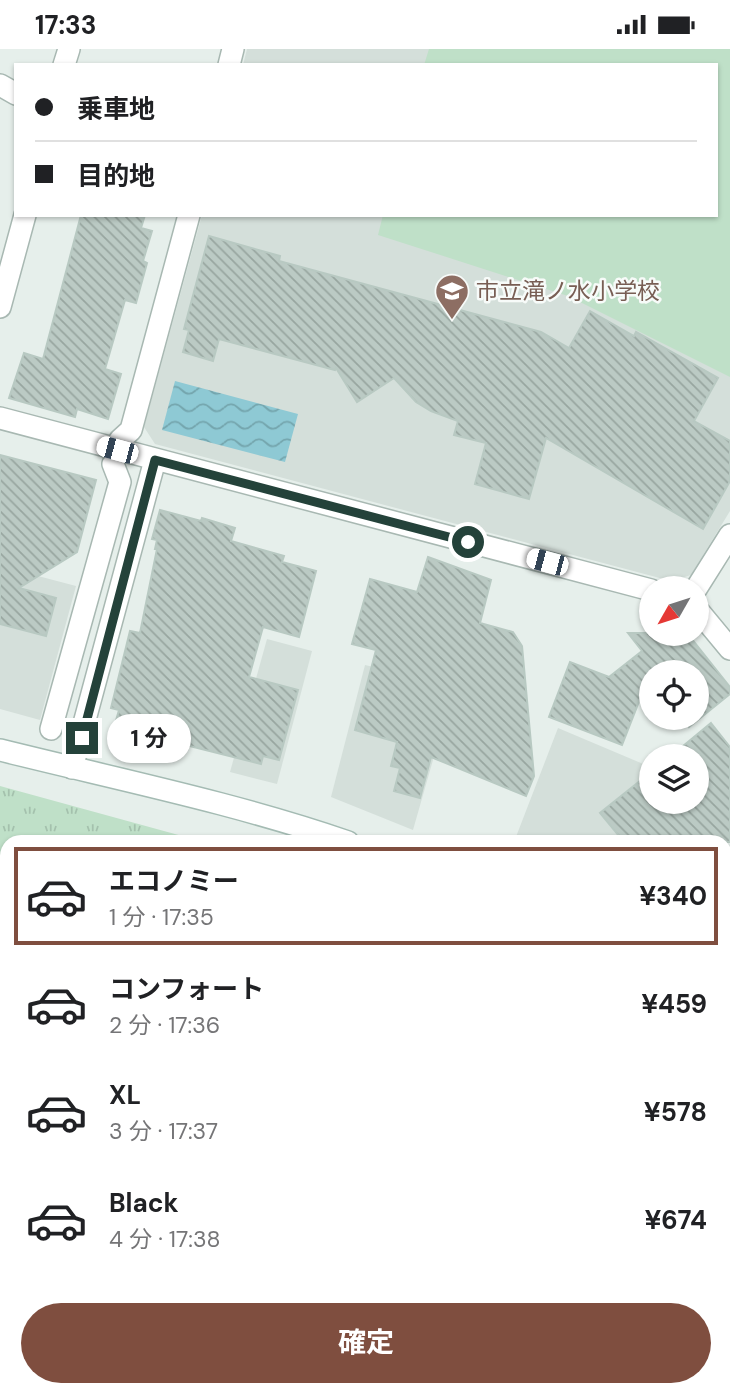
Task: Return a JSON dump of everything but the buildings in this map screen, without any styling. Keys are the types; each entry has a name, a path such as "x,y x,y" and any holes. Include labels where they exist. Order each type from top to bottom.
{"street":[{"path":"0,307 24,217"},
{"path":"120,440 131,430 188,217"},
{"path":"0,418 639,587"},
{"path":"72,768 155,460"},
{"path":"51,729 120,482 113,464"},
{"path":"704,576 730,535"},
{"path":"709,624 730,649"},
{"path":"0,750 328,835"}],"shaded area":[{"name":"市立滝ノ水小学校","path":"247,49 730,49 730,511 691,575 652,576 155,444 144,427 201,217 718,217 718,63 244,63"},
{"path":"0,566 76,586 40,720 0,709"},
{"path":"267,639 312,651 277,784 230,772"},
{"path":"365,665 412,676 453,690 413,830 331,797"},
{"path":"558,728 639,762 639,814 669,814 698,835 517,835"}],"green space":[{"path":"429,49 730,49 730,377 568,296 378,235 382,217 718,217 718,63 425,63"},
{"path":"0,786 178,835 0,835"}],"water":[{"path":"175,381 298,414 285,462 162,430"}],"place":[{"name":"市立滝ノ水小学校","path":"452,321"}],"route":[{"path":"82,738 155,460 468,542"}]}
